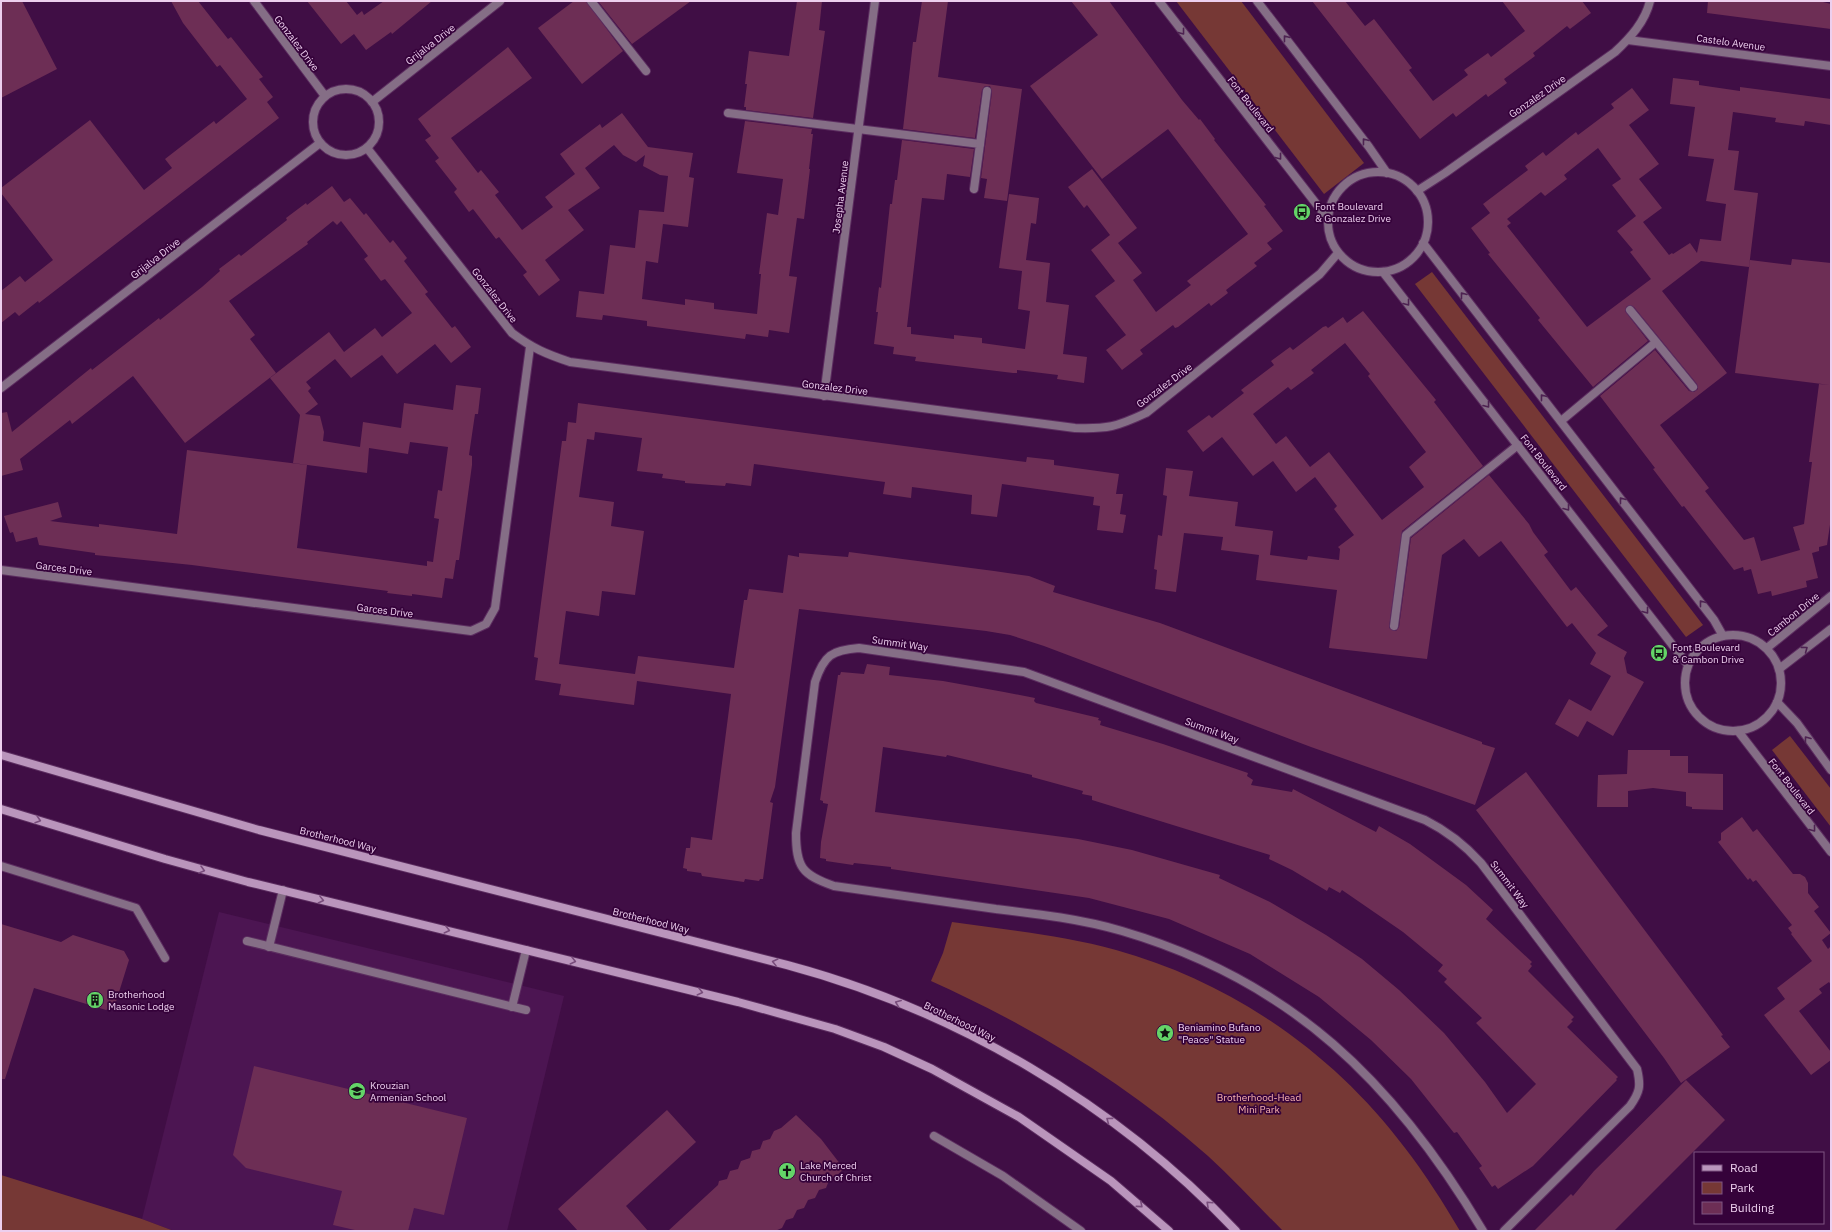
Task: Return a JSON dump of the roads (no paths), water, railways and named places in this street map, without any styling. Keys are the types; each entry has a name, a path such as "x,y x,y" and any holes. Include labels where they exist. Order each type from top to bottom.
{"main road":[{"name":"Brotherhood Way","path":"1,755 209,816 787,965 861,988 912,1008 983,1042 1074,1096 1157,1157 1236,1231"},
{"path":"1,809 165,859 283,890 785,1014 836,1029 884,1047 932,1069 1019,1117 1111,1180 1169,1231"}],"street":[{"name":"Gonzalez Drive","path":"254,1 325,96"},
{"name":"Grijalva Drive","path":"372,102 500,1"},
{"path":"591,1 646,71"},
{"name":"Josepha Avenue","path":"824,396 875,1"},
{"name":"Font Boulevard","path":"1158,1 1328,219"},
{"path":"1257,1 1369,147 1387,173"},
{"name":"Gonzalez Drive","path":"1417,191 1445,173 1596,66 1628,40 1647,13 1650,1"},
{"name":"Castelo Avenue","path":"1628,40 1831,66"},
{"path":"349,89 361,92 372,102 378,113 379,126 375,138 367,148 356,154 344,155 333,152 320,143 314,129 313,117 317,106 325,96 338,90 349,89"},
{"path":"974,189 987,91"},
{"path":"728,113 980,144"},
{"name":"Grijalva Drive","path":"1,388 320,143"},
{"name":"Gonzalez Drive","path":"367,148 512,333 530,347 570,362 1075,428 1118,426 1146,413 1320,274 1338,253"},
{"path":"1387,173 1404,180 1417,191 1423,200 1428,222 1423,243 1418,252 1403,266 1383,272 1371,271 1359,268 1348,262 1338,253 1329,231 1328,219 1334,199 1347,183 1366,174 1387,173"},
{"path":"1423,243 1714,620 1723,636"},
{"name":"Font Boulevard","path":"1383,272 1688,665"},
{"path":"1630,310 1693,387"},
{"path":"1561,421 1656,342"},
{"name":"Garces Drive","path":"1,570 471,631 486,624 495,608 530,347"},
{"path":"1394,626 1406,534 1518,445"},
{"name":"Cambon Drive","path":"1766,648 1831,596"},
{"path":"1779,669 1831,629"},
{"path":"1723,636 1746,636 1757,641 1766,648 1774,658 1779,669 1781,692 1772,711 1757,725 1738,731 1725,731 1703,721 1694,712 1688,701 1685,689 1685,677 1688,665 1694,654 1712,639 1723,636"},
{"name":"Summit Way","path":"1483,1231 1420,1135 1391,1100 1365,1073 1325,1035 1288,1008 1208,963 1164,945 1121,931 1077,921 834,886 816,880 802,868 796,852 796,833 815,682 820,666 830,654 844,649 859,648 1024,672 1425,820 1446,830 1465,845 1481,863 1637,1069 1640,1082 1637,1096 1630,1106 1504,1231"},
{"path":"1777,702 1797,723 1831,770"},
{"name":"Font Boulevard","path":"1738,731 1831,852"},
{"path":"1,866 136,908 165,958"},
{"path":"269,947 283,890"},
{"path":"247,941 526,1010"},
{"path":"512,1007 526,950"},
{"path":"934,1136 1003,1176 1081,1231"}],"place":[{"name":"Font Boulevard & Gonzalez Drive","path":"1302,212"},
{"name":"Font Boulevard & Cambon Drive","path":"1659,653"},
{"name":"Brotherhood Masonic Lodge","path":"95,1000"},
{"name":"Beniamino Bufano \"Peace\" Statue","path":"1165,1033"},
{"name":"Krouzian Armenian School","path":"357,1091"},
{"name":"Lake Merced Church of Christ","path":"787,1171"}],"park label":[{"name":"Brotherhood-Head Mini Park","path":"1259,1102"}]}
